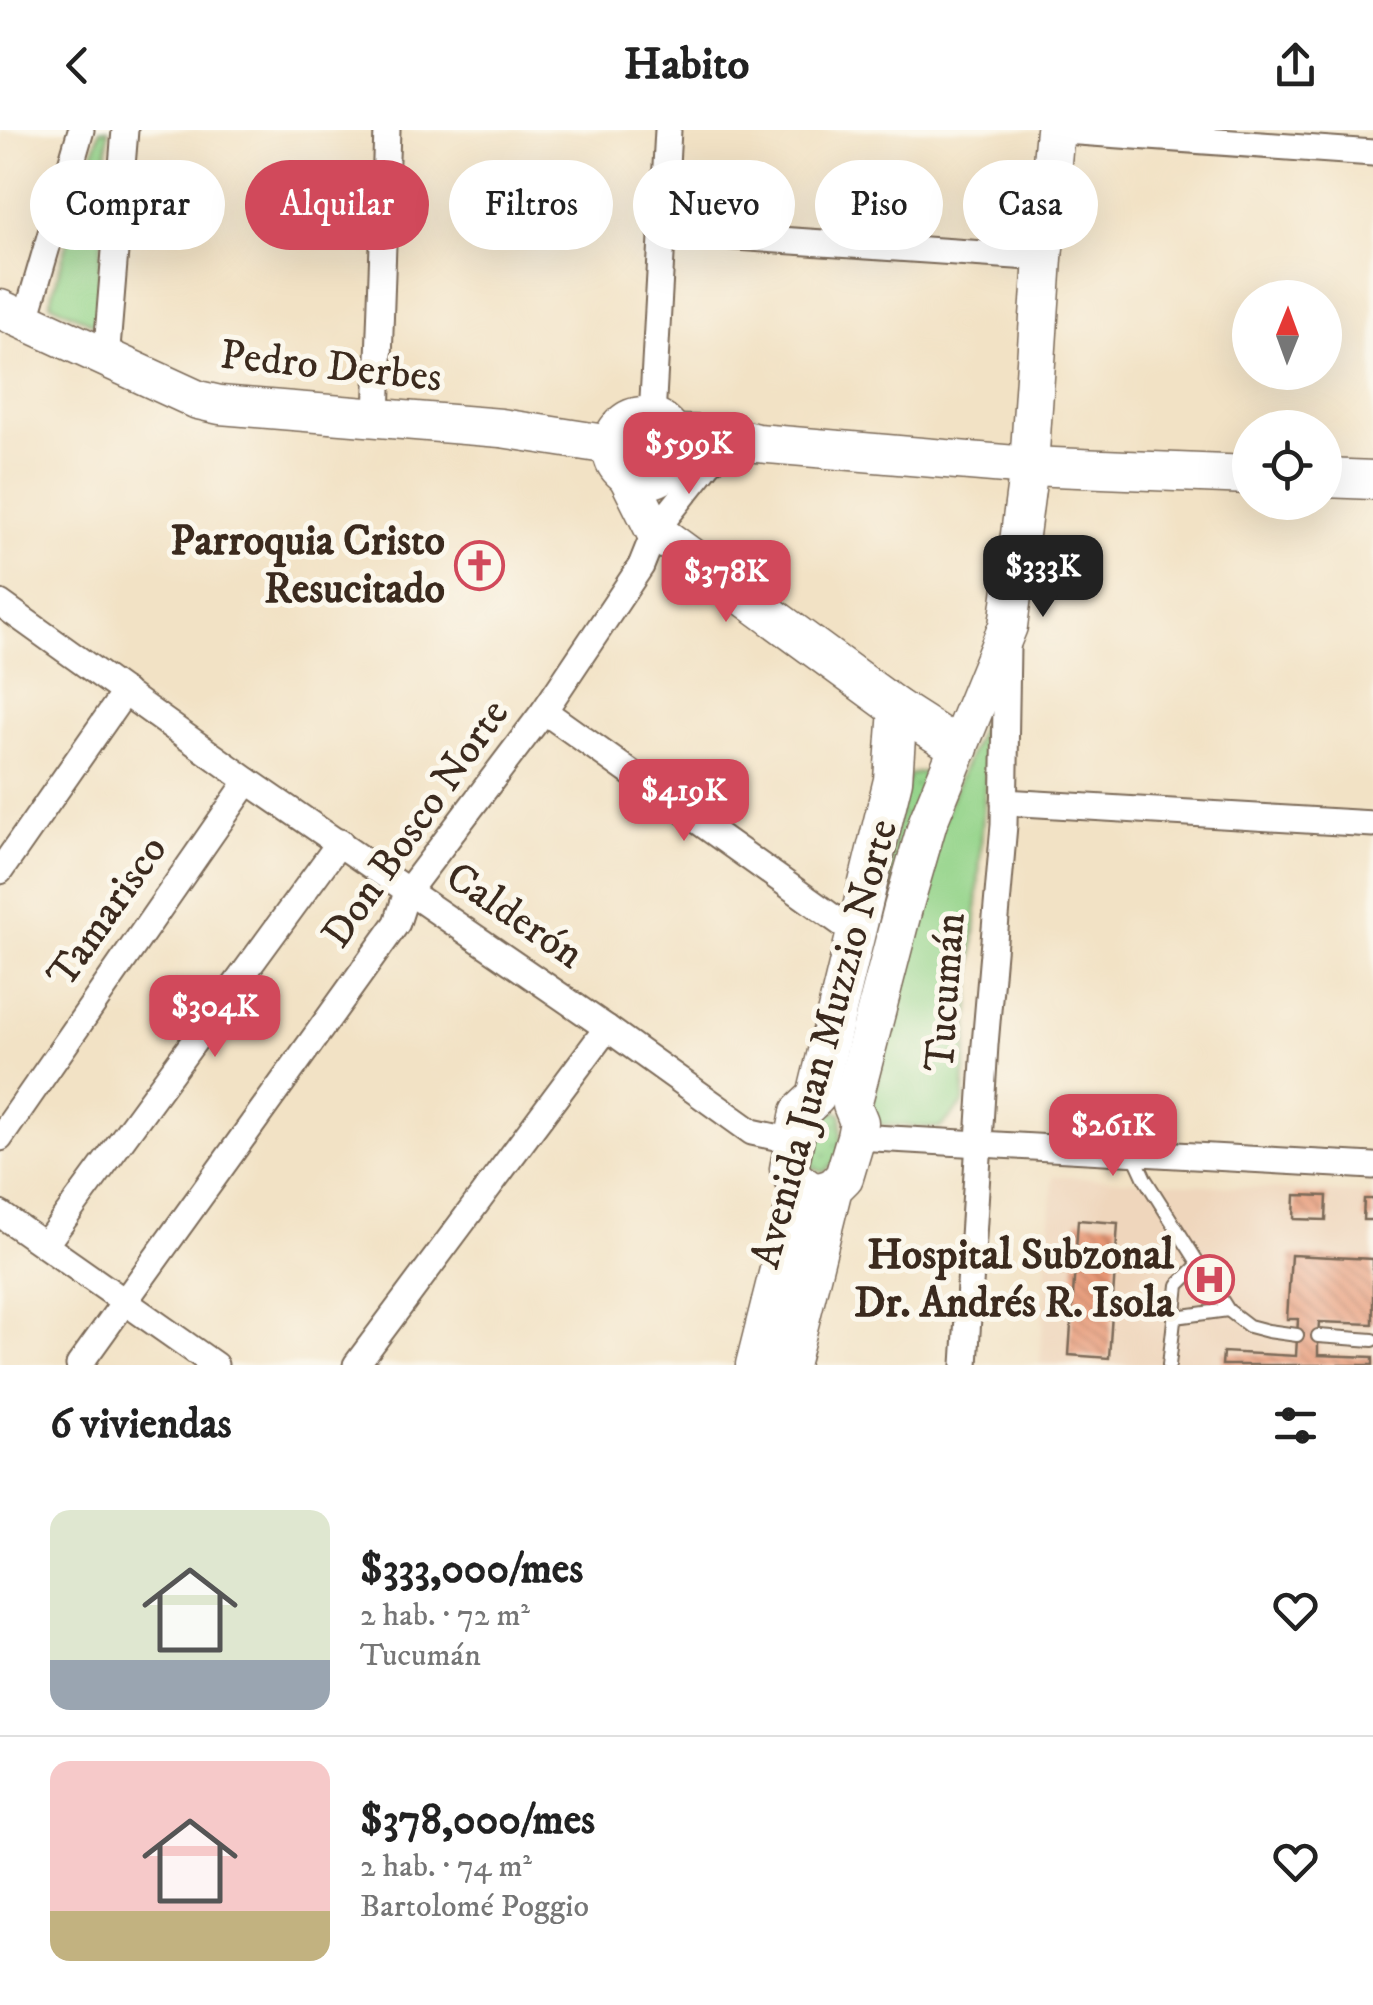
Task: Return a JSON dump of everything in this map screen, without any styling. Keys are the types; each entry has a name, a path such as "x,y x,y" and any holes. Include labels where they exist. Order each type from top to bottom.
{"main road":[{"name":"Tucumán","path":"958,748 1008,626 1029,466 1054,130"},
{"name":"Pedro Derbes","path":"12,316 198,400 500,428 619,461"},
{"path":"958,748 898,709 656,531 619,461 615,434 624,422 636,417 757,444 1029,466 1232,474"},
{"path":"619,461 641,480 655,480 666,472 677,448 663,425"},
{"path":"1342,479 1373,480"},
{"name":"Avenida Juan Muzzio Norte","path":"841,1113 800,1112 789,1169 793,1178 817,1187 844,1177 841,1113 855,933 892,780 898,709"},
{"name":"Avenida Juan Muzzio Norte","path":"841,1113 928,822 958,748"},
{"name":"Avenida Juan Muzzio Norte","path":"755,1365 817,1187"},
{"name":"Avenida Juan Muzzio Norte","path":"789,1365 817,1187"}],"street":[{"path":"12,316 80,130"},
{"path":"106,360 125,130"},
{"path":"377,417 386,130"},
{"path":"666,160 668,130"},
{"path":"1054,130 1373,153"},
{"path":"795,241 1042,258"},
{"path":"661,250 663,425"},
{"name":"Don Bosco Norte","path":"78,1365 396,924 408,892 544,711 641,566 656,531 709,463 724,451 757,444"},
{"name":"Calderón","path":"1,607 752,1132 794,1141"},
{"name":"Tucumán","path":"965,1365 1004,802 1008,626"},
{"path":"0,870 125,692"},
{"path":"544,711 855,933"},
{"name":"Tamarisco","path":"0,1138 248,781"},
{"path":"1004,802 1373,824"},
{"path":"45,1245 340,842"},
{"path":"356,1365 607,1028"},
{"path":"841,1113 980,1144 1373,1166"},
{"path":"0,1214 215,1365"}],"lane":[{"path":"1133,1153 1145,1179 1228,1310 1249,1326 1298,1335"},
{"path":"1169,1365 1178,1285 1199,1264"},
{"path":"1174,1317 1228,1310"},
{"path":"1318,1336 1373,1340"}],"shaded area":[{"name":"Hospital Subzonal Dr. Andrés R. Isola","path":"1053,1176 1373,1195 1373,1365 1040,1365"}],"green space":[{"path":"100,130 108,130 106,160 91,160"},
{"path":"65,250 101,250 97,326 50,303"},
{"path":"982,725 989,730 963,1104 940,1128 874,1124 868,1120 937,832"},
{"path":"909,775 929,775 843,1088 832,1086"},
{"path":"825,1108 842,1114 840,1158 824,1172 807,1167 808,1124"}],"building":[{"path":"1295,1195 1327,1196 1326,1220 1294,1219"},
{"path":"1364,1199 1373,1199 1373,1220 1363,1220"},
{"path":"1078,1220 1118,1223 1109,1358 1069,1355"},
{"path":"1291,1255 1373,1259 1373,1324 1319,1322 1318,1355 1373,1357 1373,1365 1222,1365 1223,1352 1296,1356 1298,1319 1287,1319"}],"place":[{"name":"Parroquia Cristo Resucitado","path":"480,566"},
{"name":"Hospital Subzonal Dr. Andrés R. Isola","path":"1209,1280"}]}
